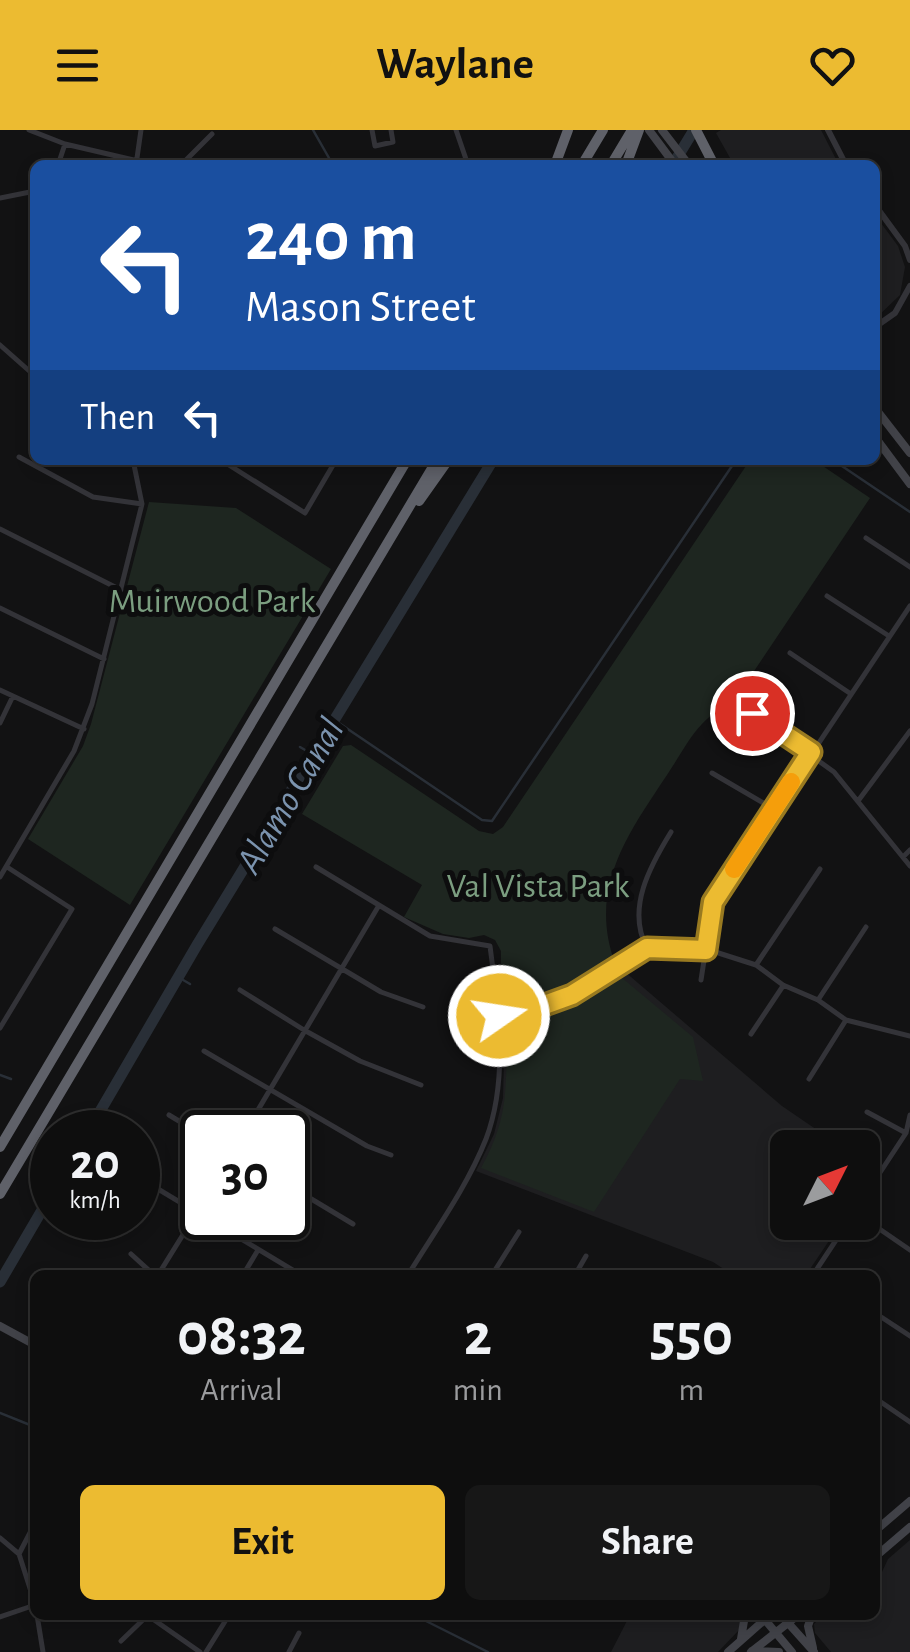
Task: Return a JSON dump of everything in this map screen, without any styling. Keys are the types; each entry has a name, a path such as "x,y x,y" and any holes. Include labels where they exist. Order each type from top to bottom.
{"highway":[{"path":"556,160 568,130"},
{"path":"585,160 603,130"},
{"path":"615,160 636,130"},
{"path":"627,160 636,130"},
{"path":"696,130 711,160"},
{"path":"0,1147 404,465"},
{"path":"0,1194 433,465"},
{"path":"398,524 444,465"}],"main road":[{"path":"649,130 671,160"},
{"path":"662,130 684,160"},
{"path":"880,415 910,454"},
{"path":"880,444 910,484"},
{"path":"0,1326 30,1342"},
{"path":"880,1526 910,1501"},
{"path":"880,1552 910,1527"},
{"path":"741,1638 744,1620"},
{"path":"728,1652 761,1620"},
{"path":"768,1620 792,1652"},
{"path":"752,1652 784,1620"},
{"path":"786,1620 814,1652"},
{"path":"810,1620 814,1652"},
{"path":"752,1652 779,1652"}],"street":[{"path":"30,130 65,144 128,160"},
{"path":"136,160 141,130"},
{"path":"372,130 375,146 393,142 391,130"},
{"path":"456,130 466,160"},
{"path":"828,130 843,160"},
{"path":"187,160 212,134"},
{"path":"60,160 65,144"},
{"path":"0,198 30,192"},
{"path":"880,212 905,246 910,260"},
{"path":"880,324 895,313 910,286"},
{"path":"0,345 30,372"},
{"path":"19,457 30,463"},
{"path":"34,465 93,497 142,504"},
{"path":"0,877 84,730 142,504 135,465"},
{"path":"229,465 305,513 333,465"},
{"path":"0,529 121,590"},
{"path":"866,538 910,567"},
{"path":"827,596 890,636"},
{"path":"701,980 713,902 910,606"},
{"path":"0,608 104,659"},
{"path":"790,654 851,694"},
{"path":"0,690 84,730"},
{"path":"0,723 13,696"},
{"path":"752,713 834,772 910,866"},
{"path":"858,801 910,731"},
{"path":"712,773 772,808"},
{"path":"647,948 640,936 639,906 648,873 671,832"},
{"path":"903,857 910,850"},
{"path":"0,1028 72,909 6,866"},
{"path":"316,867 430,936 490,946 499,1016 496,1094 486,1139 456,1198 411,1270"},
{"path":"756,966 820,869"},
{"path":"258,1110 378,907"},
{"path":"818,1000 866,926"},
{"path":"276,929 394,998 422,1007"},
{"path":"499,1016 528,1011 572,995 647,948 706,950 756,966 846,1020 910,1036"},
{"path":"752,1034 783,985"},
{"path":"240,990 360,1061 421,1085"},
{"path":"808,1079 846,1020"},
{"path":"204,1051 367,1146 391,1155"},
{"path":"867,1112 906,1134"},
{"path":"170,1115 180,1121"},
{"path":"880,1173 906,1134 910,1115"},
{"path":"310,1198 353,1224"},
{"path":"880,1230 910,1250"},
{"path":"495,1270 519,1232"},
{"path":"159,1270 180,1238"},
{"path":"241,1240 292,1270"},
{"path":"818,1270 837,1240"},
{"path":"246,1270 258,1250"},
{"path":"131,1254 150,1270"},
{"path":"578,1270 586,1256"},
{"path":"880,1315 910,1336"},
{"path":"880,1401 910,1422"},
{"path":"19,1554 30,1533"},
{"path":"0,1538 19,1554 30,1589"},
{"path":"0,1617 30,1607"},
{"path":"38,1620 43,1652"},
{"path":"121,1641 143,1620"},
{"path":"155,1620 203,1652 225,1620"},
{"path":"289,1652 299,1633"}],"shaded area":[{"path":"821,130 836,160 731,160 716,133"},
{"path":"880,222 898,246 905,267 900,295 880,314"},
{"path":"624,971 782,1106 817,1130 770,1130 770,1240 830,1240 809,1270 725,1270 476,1171 494,1134 503,1098 505,1024 570,1003"},
{"path":"910,1540 910,1652 831,1652 815,1633 814,1624 818,1620 880,1620 880,1573 888,1559"},
{"path":"627,1620 742,1620 739,1630 718,1652 611,1652"}],"green space":[{"name":"Val Vista Park","path":"747,465 821,465 870,498 734,701 702,724 638,819 609,887 606,911 615,963 578,988 535,1006 506,1008 501,999 501,951 495,940 484,935 469,938 443,934 404,917 422,885 302,814 343,746 351,745 479,831 493,834 503,827"},
{"name":"Muirwood Park","path":"149,502 236,508 331,569 130,905 28,839 83,746 91,724"},
{"path":"621,977 693,1037 703,1081 680,1079 594,1212 481,1168 502,1114 508,1025 563,1010"}],"waterway":[{"path":"313,130 330,160"},
{"name":"Alamo Canal","path":"676,160 694,130"},
{"name":"Alamo Canal","path":"101,1110 490,465"},
{"path":"333,719 482,820 492,821 733,465"},
{"path":"840,465 910,512"},
{"path":"300,747 312,754"},
{"path":"178,977 190,984"},
{"path":"0,1075 11,1079"},
{"name":"Alamo Canal","path":"0,1282 30,1231"},
{"path":"0,1413 30,1425"},
{"path":"424,1620 488,1652"}],"slow traffic":[{"path":"734,869 791,782"}],"route":[{"path":"499,1016 528,1011 572,995 647,948 706,950 713,902 811,752 752,713"}]}
